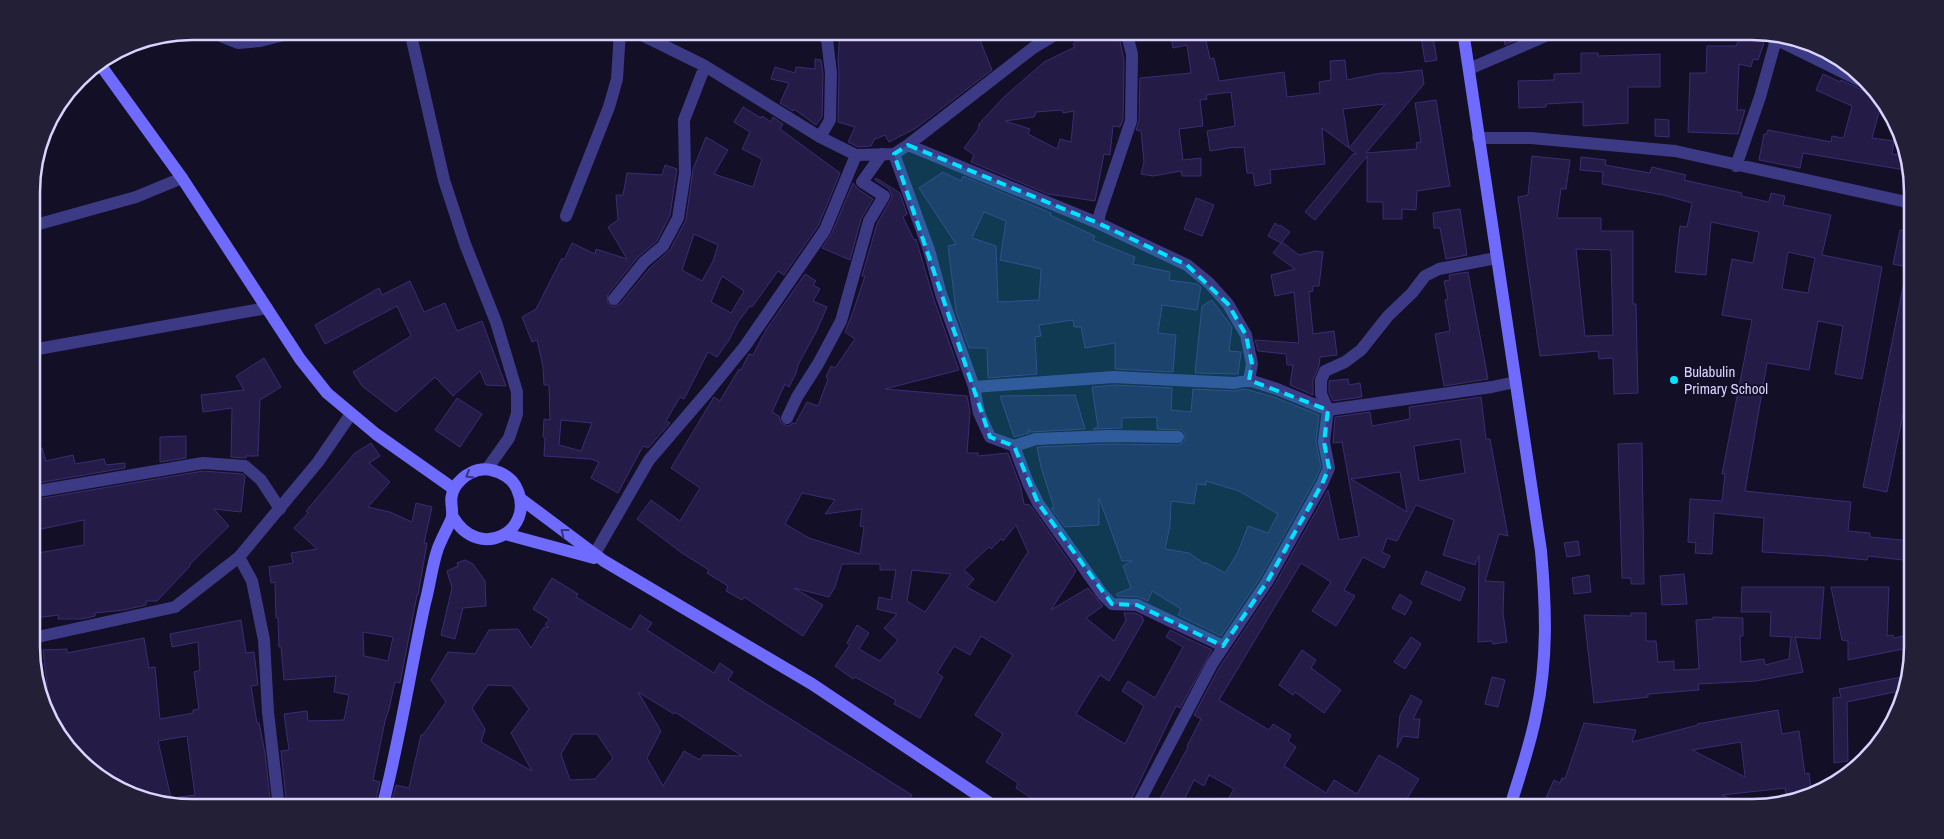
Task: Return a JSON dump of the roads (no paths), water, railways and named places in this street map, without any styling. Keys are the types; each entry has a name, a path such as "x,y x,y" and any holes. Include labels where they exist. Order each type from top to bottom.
{"main road":[{"path":"1464,40 1541,551 1546,606 1545,659 1536,715 1513,799"},
{"path":"103,69 182,178 300,359 327,393 376,434 454,489"},
{"path":"385,799 393,770 417,638 438,548 452,517 451,498 454,489 468,474 477,470 487,469 499,472 510,478 517,488 521,499 519,516 511,529 494,539 481,540 469,536 459,528 452,517"},
{"path":"521,499 599,558 812,684 984,799"},
{"path":"505,534 599,558"}],"street":[{"path":"230,40 238,43 260,40"},
{"path":"412,40 444,180 465,244 496,322 517,392 517,414 509,438 487,469"},
{"path":"566,216 609,107 616,79 619,40"},
{"path":"652,40 705,66 820,137 856,155 888,154 908,145 1033,48 1046,40"},
{"path":"820,137 830,120 831,73 827,40"},
{"path":"1098,223 1131,121 1132,54 1128,40"},
{"path":"1469,69 1536,40"},
{"path":"1736,166 1760,97 1772,41"},
{"path":"1787,44 1850,76"},
{"path":"614,299 644,262 663,246 678,218 685,173 684,120 705,66"},
{"path":"1478,138 1531,138 1675,151 1736,166 1904,201"},
{"path":"908,145 1098,223 1187,265 1228,304 1246,335 1252,364 1249,380"},
{"path":"888,154 929,250 941,294 974,387 979,413 990,437 1014,446 1036,439 1178,436"},
{"path":"787,418 841,321 869,221 884,196 862,182 888,154"},
{"path":"599,558 649,460 745,346 825,230 856,155"},
{"path":"40,224 136,197 182,178"},
{"path":"1141,799 1212,664 1267,582 1329,468 1324,442 1328,410 1321,394 1321,380 1325,370 1345,362 1361,350 1388,316 1412,293 1425,276 1439,269 1496,258"},
{"path":"40,349 267,308"},
{"path":"974,387 1114,377 1235,383 1249,380 1277,389 1328,410 1492,387 1515,382"},
{"path":"40,638 175,607 239,557 318,462 351,414"},
{"path":"1014,446 1028,483 1038,502 1112,604 1137,605 1223,646"},
{"path":"40,491 203,463 245,466 261,480 280,509"},
{"path":"239,557 252,581 264,640 268,712 277,799"}],"place":[{"name":"Bulabulin Primary School","path":"1674,380"}]}
